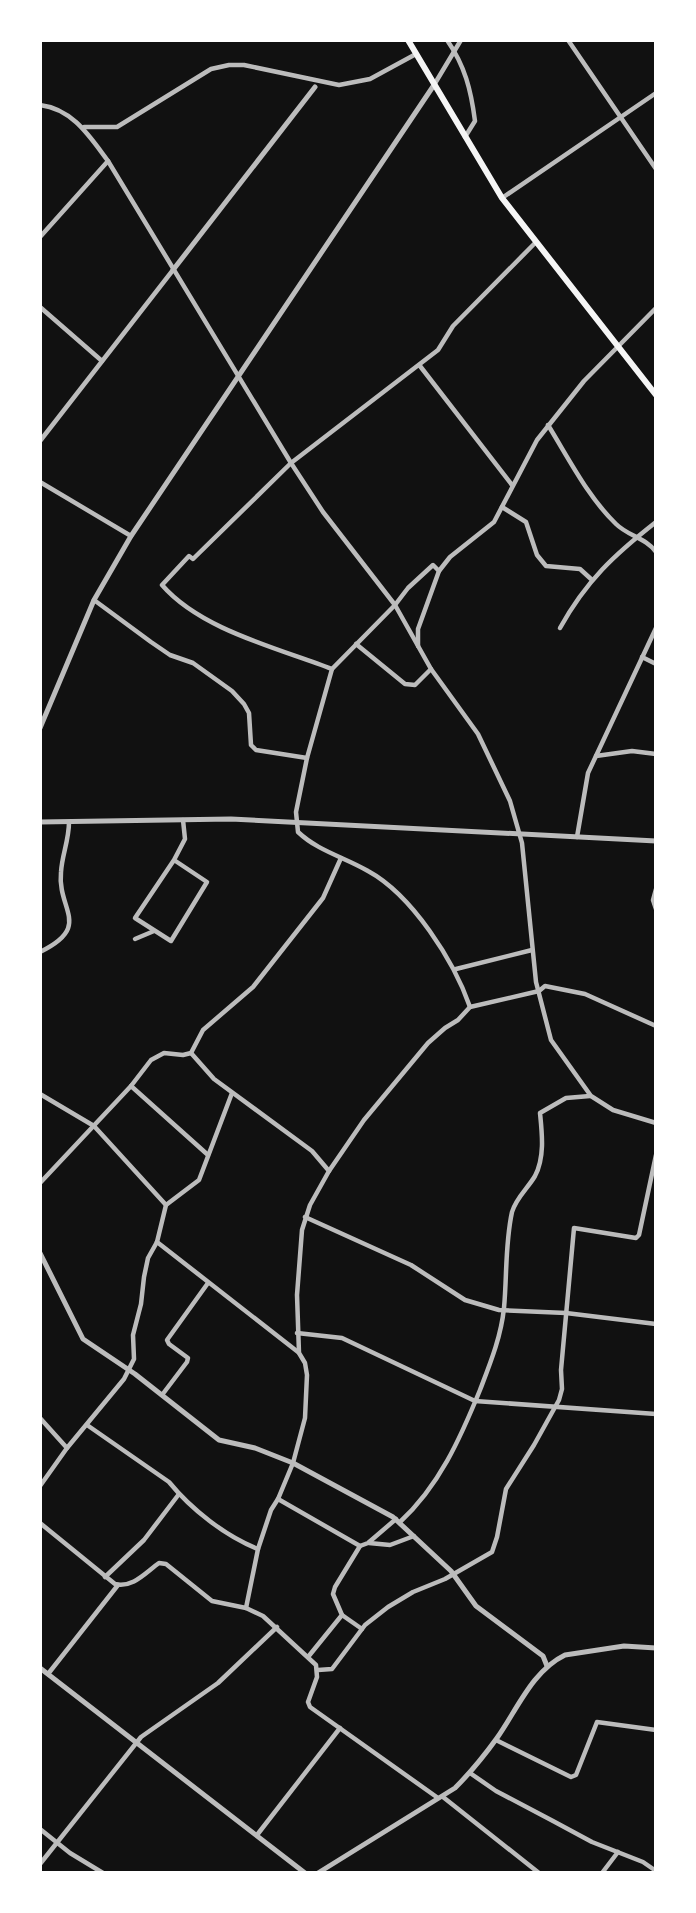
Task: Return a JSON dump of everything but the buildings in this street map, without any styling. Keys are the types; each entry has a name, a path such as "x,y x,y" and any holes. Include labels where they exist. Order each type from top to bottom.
{"main road":[{"path":"408,40 502,198 656,395"}],"street":[{"path":"447,40 469,82 475,121 464,138"},
{"path":"40,727 94,600 131,536 461,40"},
{"path":"568,40 656,169"},
{"path":"83,127 117,127 211,69 229,65 244,65 316,84 339,85 362,82 416,54"},
{"path":"40,441 316,84"},
{"path":"502,198 656,93"},
{"path":"40,105 50,106 83,127 108,161 291,463 323,512 395,605 431,669 478,734 510,801 522,843 532,950 551,1040 591,1096 613,1110 656,1123"},
{"path":"40,237 108,161"},
{"path":"332,669 215,624 188,609 162,585 189,556 193,559 291,463 438,350 453,326 535,243"},
{"path":"40,307 102,362"},
{"path":"418,647 418,629 439,571 450,557 494,522 537,440 548,425 583,381 656,308"},
{"path":"420,366 512,485"},
{"path":"548,425 590,492 618,526 638,536 656,552"},
{"path":"40,482 131,536"},
{"path":"502,508 526,522 537,555 546,566 580,569 591,579"},
{"path":"560,628 591,579 656,522"},
{"path":"439,571 433,565 332,669 307,758 296,823 299,834 319,848 370,872 407,904 456,970 470,1007"},
{"path":"94,600 151,642 170,654 193,663 232,691 248,713 251,745 256,750 307,758"},
{"path":"577,837 587,773 656,628"},
{"path":"356,644 405,684 415,685 431,669"},
{"path":"642,657 656,664"},
{"path":"596,756 632,751 656,754"},
{"path":"40,822 231,819 656,841"},
{"path":"174,860 207,882 171,941 135,918 185,839 183,820"},
{"path":"40,952 57,944 68,927 70,918 61,883 61,871 69,838 69,822"},
{"path":"40,1183 131,1086 151,1060 164,1053 183,1055 191,1052 203,1030 253,987 323,898 341,858"},
{"path":"656,889 653,900 656,909"},
{"path":"135,939 155,931"},
{"path":"456,970 532,950"},
{"path":"299,1353 298,1285 305,1217 329,1171 364,1120 416,1055 445,1028 462,1017 470,1007 539,991 545,986 585,994 656,1026"},
{"path":"191,1052 214,1079 312,1151 329,1171"},
{"path":"131,1086 208,1155"},
{"path":"40,1486 67,1447 128,1371 135,1353 133,1335 148,1258 157,1242 166,1205 199,1180 232,1093"},
{"path":"40,1094 94,1126 166,1205"},
{"path":"362,1629 342,1615 333,1594 335,1587 360,1546 398,1521 436,1480 458,1442 493,1355 504,1309 506,1249 512,1214 514,1206 536,1174 543,1144 540,1113 566,1098 591,1096"},
{"path":"318,1670 332,1669 362,1629 388,1607 492,1552 506,1489 555,1407 562,1388 561,1370 574,1227 636,1238 639,1235 656,1155"},
{"path":"305,1217 411,1265 465,1300 499,1310 566,1313 656,1324"},
{"path":"157,1242 299,1353 305,1363 305,1418 293,1463 271,1510 258,1549 246,1608"},
{"path":"40,1253 43,1264 83,1339 162,1395 219,1440 255,1448 293,1463 398,1521 453,1574 476,1606 543,1657 547,1666"},
{"path":"162,1395 188,1358 167,1340 208,1283"},
{"path":"297,1333 342,1339 475,1401 656,1414"},
{"path":"40,1418 67,1447"},
{"path":"87,1425 169,1482 210,1521 258,1549"},
{"path":"105,1577 144,1540 179,1494"},
{"path":"278,1499 360,1546"},
{"path":"40,1523 118,1585 132,1583 159,1563 166,1564 212,1601 246,1608 263,1616 318,1670"},
{"path":"368,1543 390,1545 414,1536"},
{"path":"48,1674 118,1585"},
{"path":"307,1657 342,1615"},
{"path":"40,1864 136,1741 218,1683 277,1627"},
{"path":"318,1873 441,1798 470,1773 547,1666 565,1655 624,1646 656,1648"},
{"path":"40,1668 306,1873"},
{"path":"318,1670 308,1702 310,1707 441,1798 540,1873"},
{"path":"496,1740 571,1777 576,1775 597,1722 656,1730"},
{"path":"257,1835 340,1728"},
{"path":"470,1773 496,1791 592,1842 643,1862 656,1871"},
{"path":"40,1829 103,1873"},
{"path":"602,1873 618,1852"}]}
